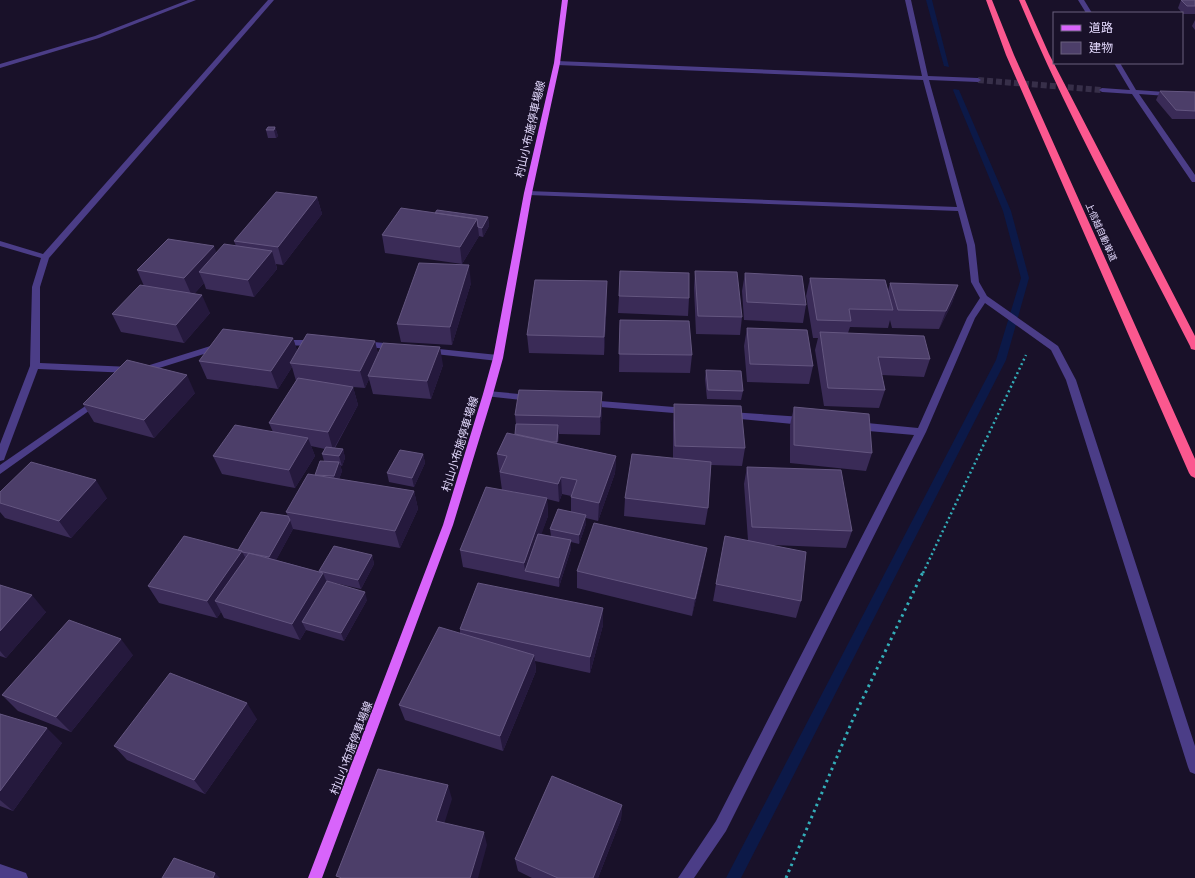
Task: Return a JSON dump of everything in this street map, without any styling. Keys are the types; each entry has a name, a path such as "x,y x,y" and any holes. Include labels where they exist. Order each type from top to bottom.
{"highway":[{"name":"上信越自動車道","path":"989,0 1010,55 1195,473"},
{"path":"1022,0 1045,54 1195,346"}],"main road":[{"name":"村山小布施停車場線","path":"315,878 448,525 488,394 498,358 528,192 557,63 565,0"}],"street":[{"path":"0,66 97,37 193,0"},
{"path":"0,457 35,366 36,287 45,257 271,0"},
{"path":"908,0 925,77 971,245 975,282 984,298 1056,348 1071,380 1195,766"},
{"path":"1081,0 1087,12"},
{"path":"557,63 978,80"},
{"path":"1118,64 1134,92 1195,180"},
{"path":"1102,90 1195,96"},
{"path":"528,192 961,209"},
{"path":"0,243 45,257"},
{"path":"685,878 720,826 921,432 971,318 984,298"},
{"path":"129,378 141,370 228,343"},
{"path":"268,343 324,343"},
{"path":"355,343 403,348"},
{"path":"419,350 498,358"},
{"path":"35,366 141,370"},
{"path":"0,470 106,394"},
{"path":"488,394 544,399"},
{"path":"575,401 693,412"},
{"path":"717,414 811,422"},
{"path":"851,426 921,432"},
{"path":"0,871 21,878"}],"path":[{"path":"786,878 853,718 1036,334"}],"building":[{"path":"1181,0 1195,0 1195,6 1187,6"},
{"path":"1160,91 1195,92 1195,111 1176,110"},
{"path":"268,127 275,127 274,130 266,130"},
{"path":"276,192 317,197 278,247 234,241"},
{"path":"401,208 477,219 460,247 382,235"},
{"path":"437,210 488,217 482,228 478,227 477,219 435,213"},
{"path":"168,239 214,246 184,278 137,270"},
{"path":"224,244 272,251 248,280 199,272"},
{"path":"419,263 469,265 450,327 397,324"},
{"path":"620,271 689,273 689,298 619,296"},
{"path":"695,271 737,272 742,317 698,316"},
{"path":"745,273 802,276 806,305 747,302"},
{"path":"810,278 885,280 893,310 849,309 851,321 817,320"},
{"path":"535,280 607,281 604,337 527,335"},
{"path":"890,283 958,285 946,311 898,310"},
{"path":"140,285 202,295 176,325 112,314"},
{"path":"620,320 689,321 692,355 619,354"},
{"path":"747,328 807,330 813,366 750,364"},
{"path":"223,329 293,338 271,371 199,361"},
{"path":"820,332 924,336 930,359 878,357 885,390 828,388"},
{"path":"307,334 375,341 360,371 290,363"},
{"path":"383,343 440,347 427,381 368,376"},
{"path":"127,360 187,375 144,420 83,404"},
{"path":"706,370 741,371 743,391 708,390"},
{"path":"298,378 353,387 328,432 269,423"},
{"path":"519,390 602,392 600,417 515,415"},
{"path":"674,404 741,406 745,448 675,446"},
{"path":"794,407 869,414 872,453 794,445"},
{"path":"516,424 558,425 557,442 515,434"},
{"path":"235,425 308,438 289,470 213,456"},
{"path":"507,433 616,456 599,503 571,497 577,480 561,477 558,484 500,472 507,456 497,454"},
{"path":"326,447 343,449 339,456 322,454"},
{"path":"400,450 423,454 412,478 387,473"},
{"path":"632,454 711,462 708,508 625,498"},
{"path":"320,461 339,462 334,476 315,475"},
{"path":"31,462 96,480 59,521 0,503 0,492"},
{"path":"747,467 841,470 852,531 752,527"},
{"path":"308,474 414,491 395,531 286,512"},
{"path":"486,487 547,498 524,563 460,550"},
{"path":"558,509 586,515 579,535 550,529"},
{"path":"261,512 288,516 290,520 269,557 238,550"},
{"path":"594,523 707,548 695,599 577,571"},
{"path":"538,534 571,540 559,578 525,571"},
{"path":"184,536 242,551 207,601 148,586"},
{"path":"725,536 806,552 801,601 716,584"},
{"path":"334,546 372,555 358,580 319,571"},
{"path":"249,553 323,573 292,624 215,601"},
{"path":"327,581 365,592 341,633 302,622"},
{"path":"478,583 603,608 590,657 460,629"},
{"path":"0,585 32,595 0,631"},
{"path":"69,620 121,639 56,717 2,695"},
{"path":"439,627 534,655 500,736 399,705"},
{"path":"170,673 247,703 194,780 114,746"},
{"path":"0,714 47,728 0,791"},
{"path":"378,769 448,785 436,821 484,832 470,878 342,878 336,876"},
{"path":"552,776 622,805 593,878 558,878 515,859"},
{"path":"174,858 215,873 213,878 162,878"}],"waterway":[{"path":"929,0 947,66"},
{"path":"733,878 1001,360 1025,278 1007,211 956,90"}],"tunnel":[{"path":"978,80 1102,90"}]}
